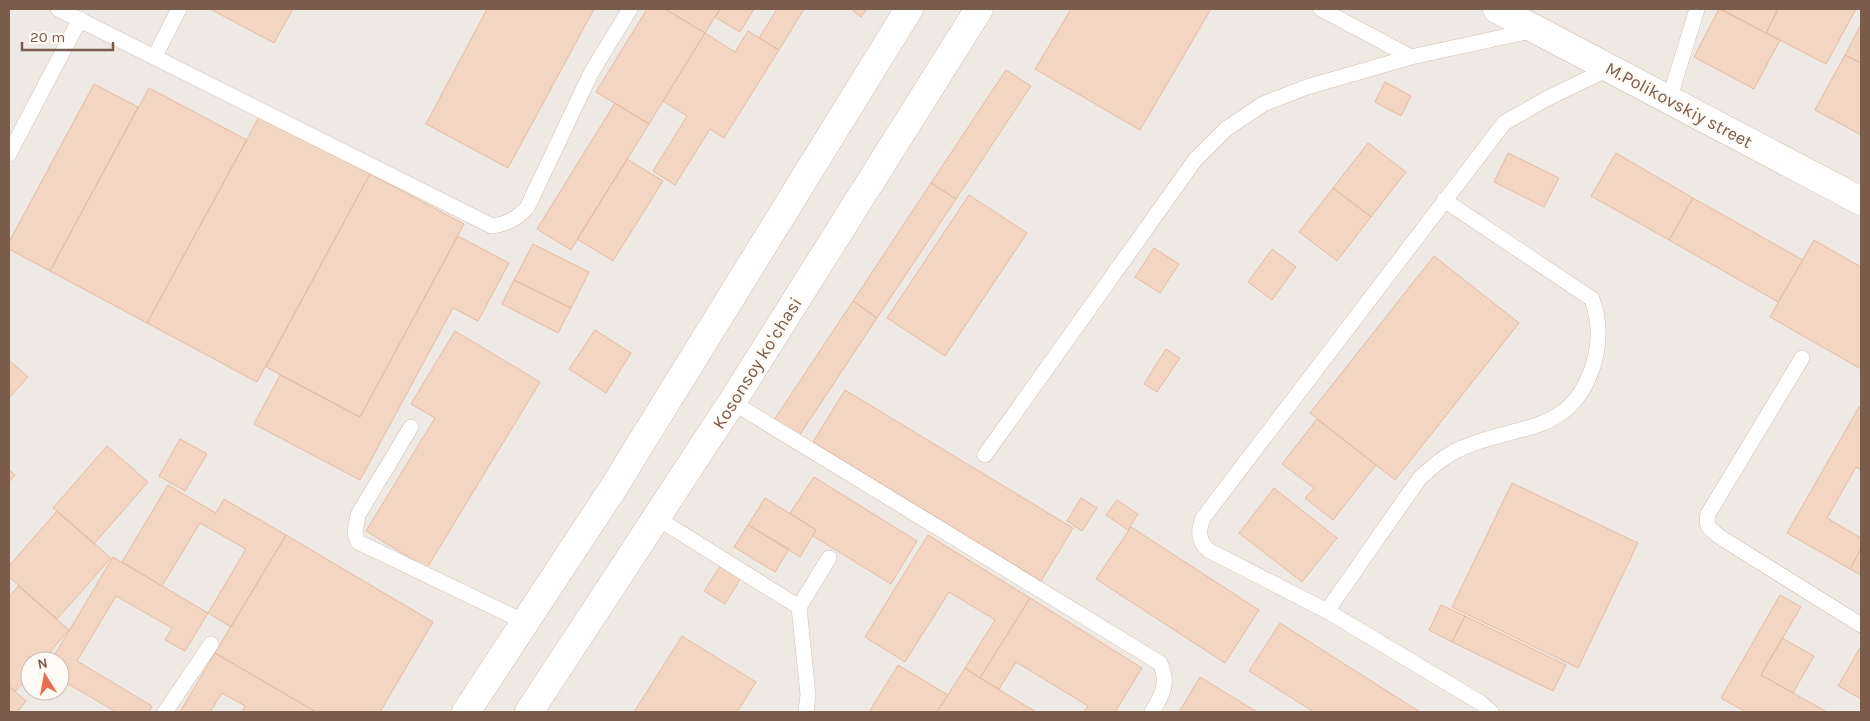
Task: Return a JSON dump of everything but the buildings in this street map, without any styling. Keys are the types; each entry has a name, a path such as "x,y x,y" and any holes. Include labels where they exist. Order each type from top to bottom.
{"street":[{"path":"466,712 612,490 909,9"},
{"name":"Kosonsoy koʻchasi","path":"529,712 732,402 979,9"},
{"name":"M.Polikovskiy street","path":"1497,9 1861,201"}],"lane":[{"path":"58,9 492,226 505,224 518,217 526,208 592,73 630,9"},
{"path":"155,56 179,9"},
{"path":"1321,9 1411,57"},
{"path":"1669,100 1697,9"},
{"path":"9,154 80,19"},
{"path":"984,456 1195,160 1226,129 1263,104 1307,87 1411,57 1536,30"},
{"path":"1490,712 1481,704 1327,611 1208,550 1199,536 1200,526 1444,200 1504,123 1546,99 1610,68"},
{"path":"1327,611 1418,479 1436,462 1461,448 1490,438 1529,429 1566,411 1588,380 1599,346 1598,316 1592,299 1444,200"},
{"path":"1802,358 1706,520 1708,527 1723,539 1861,625"},
{"path":"732,402 1160,663 1165,675 1163,695 1152,712"},
{"path":"411,426 358,514 354,532 358,542 525,622"},
{"path":"657,518 799,607"},
{"path":"806,712 808,696 799,607 829,558"},
{"path":"165,712 211,644"}],"shaded area":[{"path":"9,9 1861,9 1861,712 9,712"}]}
